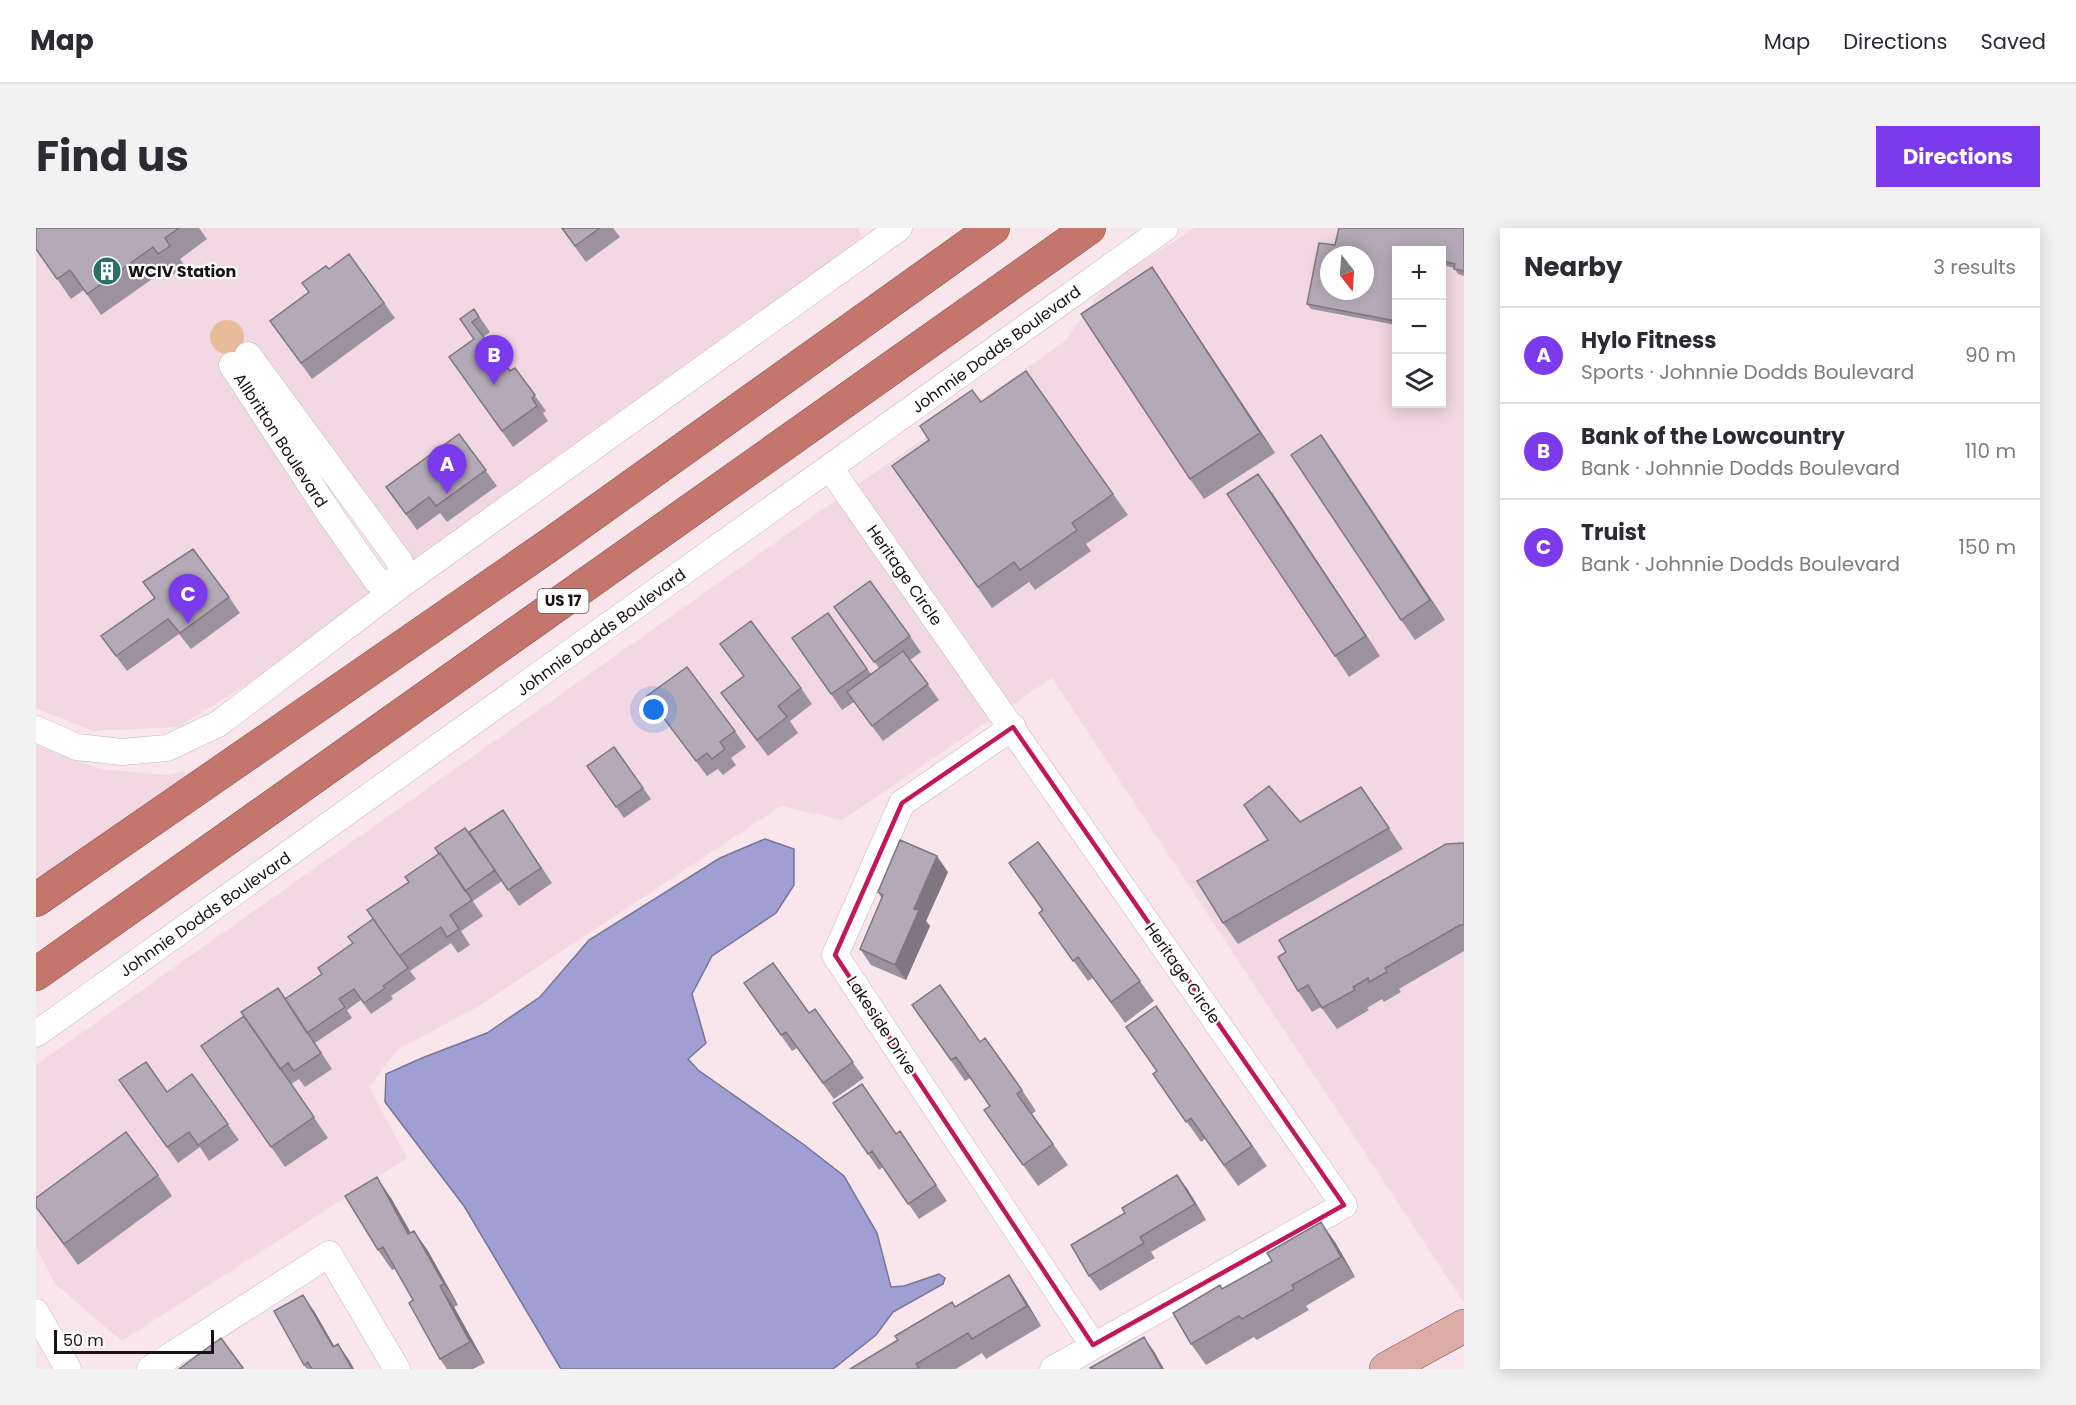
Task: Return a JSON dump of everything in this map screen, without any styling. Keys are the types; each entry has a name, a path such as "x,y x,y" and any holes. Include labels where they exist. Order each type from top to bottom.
{"highway":[{"path":"36,900 551,544 993,228"},
{"name":"US 17","path":"36,974 1089,228"}],"main road":[{"path":"1386,1369 1464,1326"}],"street":[{"path":"36,729 77,747 122,752 167,748 218,724 402,585 900,228"},
{"name":"Johnnie Dodds Boulevard","path":"36,1034 1165,228"},
{"name":"Allbritton Boulevard","path":"240,360 355,500 400,562 402,585 377,581 331,516 240,360"},
{"name":"Heritage Circle","path":"830,468 1344,1204 1053,1369"},
{"name":"Allbritton Boulevard","path":"331,516 355,500"},
{"name":"Lakeside Drive","path":"1012,727 902,803 835,955 1093,1345"},
{"path":"150,1369 329,1254 397,1369"},
{"path":"36,1312 68,1369"}],"highlighted area":[{"path":"1013,727 1344,1205 1093,1345 835,955 902,803"}],"shaded area":[{"path":"36,228 858,228 865,245 413,563 299,411 264,434 378,592 262,675 178,727 93,731 36,708"},
{"path":"1195,228 1464,228 1464,1303 1052,678 842,820 781,806 479,1006 397,1050 369,1087 407,1158 122,1341 55,1284 36,1247 36,1065 847,492 1064,342 1105,285"},
{"path":"227,320 239,325 244,337 239,349 227,354 215,349 210,337 215,325"},
{"path":"36,745 99,769 167,775 184,771 186,777 165,794 36,879"}],"water":[{"path":"765,839 794,849 794,885 776,913 712,956 692,994 706,1043 688,1059 698,1070 803,1144 844,1176 877,1233 891,1287 904,1286 939,1274 945,1278 943,1284 893,1312 876,1335 833,1369 561,1369 464,1206 385,1102 386,1074 487,1033 540,997 589,940 720,858"}],"building":[{"name":"WCIV Station","path":"36,228 179,228 165,238 170,246 158,254 153,247 87,294 70,270 57,279 36,249"},
{"path":"562,228 600,228 575,246"},
{"path":"1339,228 1464,228 1464,271 1454,269 1455,264 1446,262 1446,246 1392,246 1392,320 1307,304 1319,243 1335,245"},
{"path":"349,254 384,303 301,363 270,321 309,292 302,283 326,266 329,269"},
{"path":"1152,267 1260,433 1190,479 1081,314"},
{"path":"474,309 479,317 472,322 510,371 515,368 535,395 532,398 537,406 502,431 449,357 474,339 460,319"},
{"path":"1026,371 1113,494 1072,523 1077,530 1020,570 1014,562 978,587 892,466 929,440 920,426 972,390 981,402"},
{"path":"459,434 486,470 436,506 429,497 406,514 386,487"},
{"path":"1321,435 1430,600 1401,620 1291,455"},
{"path":"1258,474 1366,636 1335,656 1227,494"},
{"path":"193,549 229,597 180,633 168,619 116,656 101,636 155,598 143,582"},
{"path":"870,581 910,636 874,662 834,607"},
{"path":"828,613 867,669 831,694 792,638"},
{"path":"751,621 801,688 778,706 787,717 757,740 721,693 744,676 720,644"},
{"path":"903,651 928,684 872,726 847,692"},
{"path":"687,667 735,731 720,742 725,749 712,759 707,753 696,761 647,696"},
{"path":"614,747 643,788 616,807 587,766"},
{"path":"1269,786 1300,822 1361,787 1389,828 1223,923 1197,881 1268,840 1244,805"},
{"path":"503,810 541,868 508,890 469,832"},
{"path":"465,828 495,870 465,891 435,848"},
{"path":"900,840 937,856 914,909 919,910 895,965 860,949 883,895 878,892"},
{"path":"1038,842 1140,981 1111,1002 1078,957 1073,961 1039,913 1043,910 1009,863"},
{"path":"1464,843 1464,925 1460,925 1385,968 1387,972 1369,982 1368,978 1353,987 1355,990 1322,1008 1308,985 1298,991 1278,957 1286,952 1279,940 1446,844"},
{"path":"440,853 472,900 450,915 459,929 447,937 441,927 399,956 367,910 409,882 405,877"},
{"path":"373,919 408,968 364,1003 354,989 339,999 345,1007 307,1033 285,999 322,974 318,968 353,943 348,937"},
{"path":"773,963 809,1013 815,1009 853,1062 823,1083 786,1032 781,1035 744,983"},
{"path":"940,985 980,1042 985,1038 1022,1090 1017,1094 1053,1144 1023,1165 984,1110 990,1106 956,1057 951,1060 912,1005"},
{"path":"278,988 321,1053 294,1071 288,1063 280,1069 241,1012"},
{"path":"1156,1006 1252,1146 1224,1165 1191,1118 1186,1122 1153,1074 1157,1071 1126,1027"},
{"path":"244,1016 314,1117 271,1147 201,1046"},
{"path":"146,1062 167,1092 192,1074 228,1124 198,1145 189,1132 167,1147 119,1080"},
{"path":"862,1084 896,1134 900,1131 936,1185 908,1204 872,1151 868,1154 833,1103"},
{"path":"126,1132 158,1175 64,1244 36,1207 36,1198"},
{"path":"1177,1175 1195,1204 1140,1237 1144,1243 1089,1276 1071,1245 1125,1213 1122,1208"},
{"path":"377,1177 408,1234 414,1231 444,1284 440,1286 470,1342 440,1359 409,1303 413,1300 383,1247 378,1250 345,1196"},
{"path":"1321,1222 1341,1257 1292,1285 1294,1289 1242,1319 1239,1316 1191,1344 1173,1313 1220,1285 1222,1289 1272,1261 1267,1253"},
{"path":"1009,1275 1027,1306 972,1339 968,1333 916,1364 919,1368 917,1369 850,1369 898,1340 895,1336 952,1302 955,1307"},
{"path":"303,1295 333,1347 338,1344 352,1369 312,1369 308,1362 304,1365 274,1311"},
{"path":"1144,1337 1162,1369 1090,1368"},
{"path":"221,1338 242,1369 179,1369"}],"place":[{"name":"WCIV Station","path":"107,271"},
{"name":"Bank of the Lowcountry","path":"494,385"},
{"name":"Hylo Fitness","path":"447,494"},
{"name":"Truist","path":"188,624"}]}
